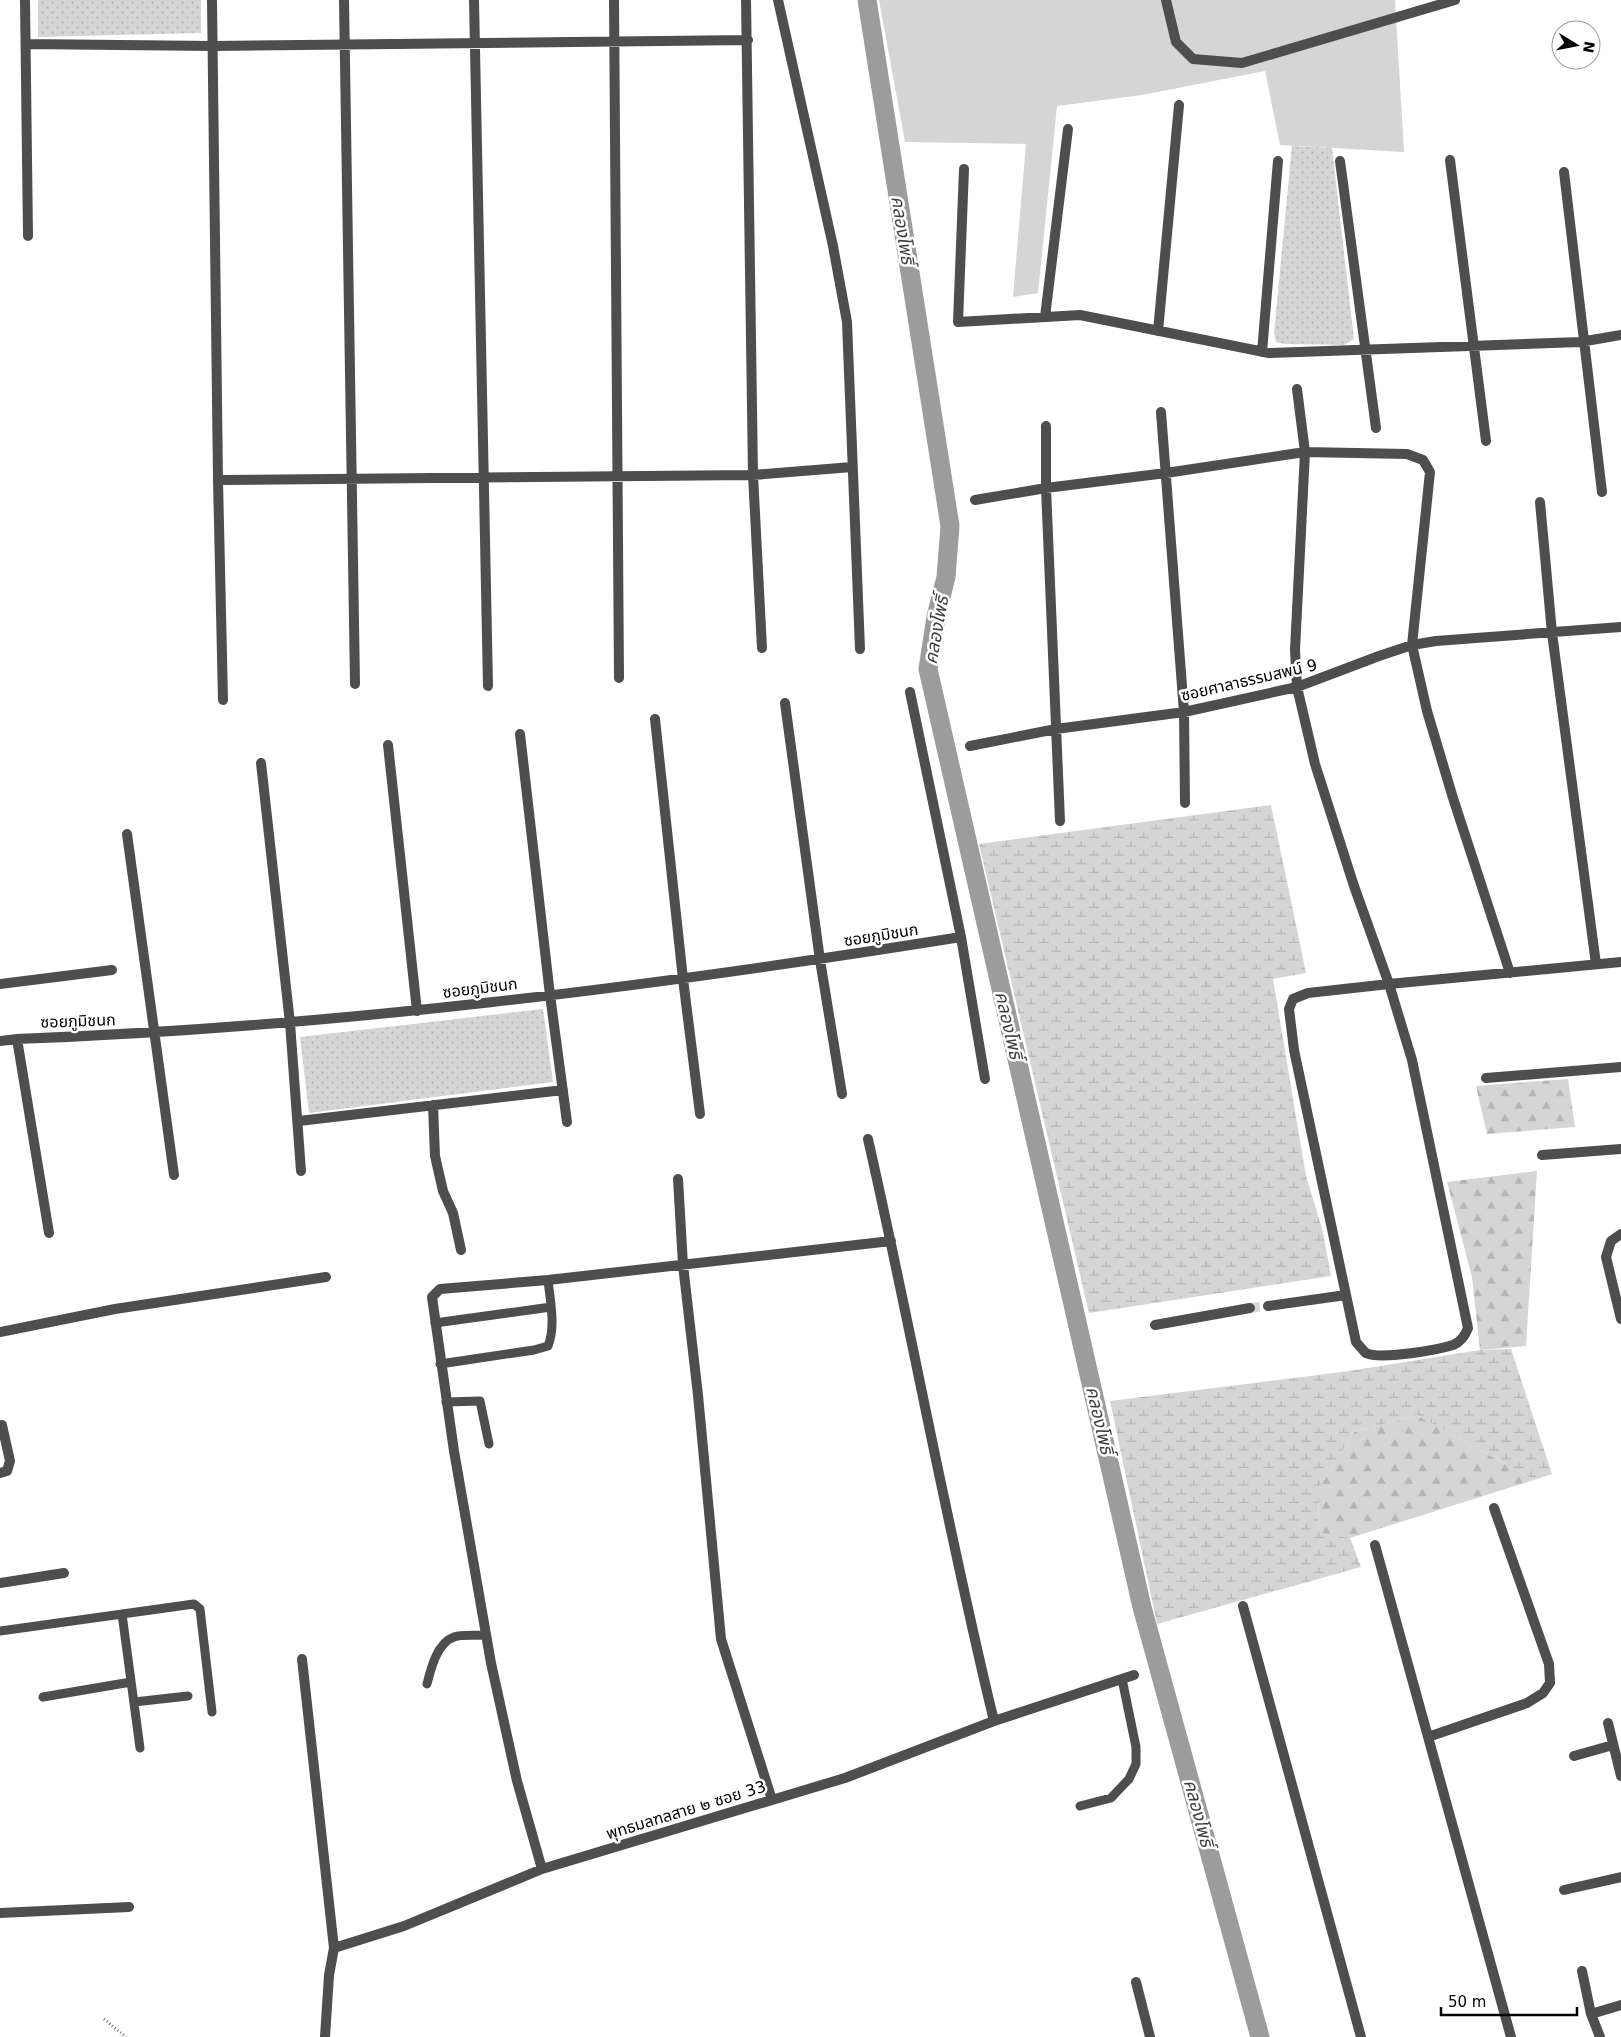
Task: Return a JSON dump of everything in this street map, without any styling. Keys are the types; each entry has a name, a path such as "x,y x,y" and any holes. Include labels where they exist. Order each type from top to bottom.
{"street":[{"path":"25,0 28,236"},
{"path":"212,0 218,480 223,700"},
{"path":"344,0 350,478 355,684"},
{"path":"474,0 488,686"},
{"path":"614,0 619,678"},
{"path":"746,0 753,475 762,648"},
{"path":"778,0 833,246 847,322 860,649"},
{"path":"1166,0 1176,42 1193,58 1242,63 1455,0"},
{"path":"26,44 213,46 748,40"},
{"path":"1158,331 1178,105"},
{"path":"1045,317 1068,129"},
{"path":"1450,160 1486,441"},
{"path":"1262,352 1278,161"},
{"path":"1340,161 1376,428"},
{"path":"964,169 958,322 1080,315 1262,352 1365,350 1584,341 1621,335"},
{"path":"1564,172 1602,492"},
{"path":"1297,389 1305,452 1295,650 1297,687 1315,764 1354,886 1389,984 1412,1060 1468,1328 1464,1337 1454,1344 1397,1355 1382,1356 1366,1353 1356,1342 1294,1050 1289,1009 1293,999 1308,993 1389,984 1621,962"},
{"path":"1161,412 1184,712 1185,803"},
{"path":"1046,426 1046,488 1060,821"},
{"path":"975,500 1046,488 1166,473 1305,452 1407,454 1423,460 1430,472 1412,645 1453,798 1510,973"},
{"path":"218,480 618,474 753,475 852,467"},
{"path":"1540,502 1552,633 1596,964"},
{"name":"ซอยศาลาธรรมสพน์ 9","path":"970,746 1056,729 1184,712 1297,687 1412,645 1436,641 1621,627"},
{"path":"910,692 961,937 986,1079"},
{"path":"785,703 820,960 842,1094"},
{"path":"655,719 683,979 700,1114"},
{"path":"520,734 550,995 567,1122"},
{"path":"388,745 417,1011"},
{"path":"261,763 290,1023 301,1171"},
{"path":"127,834 174,1175"},
{"name":"ซอยภูมิชนก","path":"0,1041 156,1034 417,1011 683,979 820,960 961,937"},
{"path":"0,984 112,970"},
{"path":"17,1039 49,1233"},
{"path":"1486,1078 1621,1067"},
{"path":"298,1121 563,1090"},
{"path":"433,1105 434,1156 443,1191 453,1213 461,1250"},
{"path":"868,1139 892,1241 963,1595 994,1721"},
{"path":"1542,1155 1621,1149"},
{"path":"678,1179 683,1264 698,1395 721,1639 772,1800"},
{"path":"1621,1234 1611,1241 1606,1257 1621,1319"},
{"path":"542,1869 518,1781 486,1635 446,1402 432,1297 440,1289 548,1280 892,1241"},
{"path":"0,1332 115,1309 326,1277"},
{"path":"1268,1306 1346,1295"},
{"path":"1155,1325 1250,1308"},
{"path":"0,1473 7,1471 10,1461 2,1425"},
{"path":"1428,1737 1528,1703 1543,1694 1550,1683 1549,1664 1494,1508"},
{"path":"1375,1545 1511,2037"},
{"path":"0,1583 64,1573"},
{"path":"1243,1606 1361,2037"},
{"path":"302,1659 334,1948 329,1975 325,2037"},
{"name":"พุทธมลฑลสาย ๒ ซอย 33","path":"334,1948 404,1926 542,1869 845,1778 994,1721 1134,1675"},
{"path":"1608,1723 1621,1776"},
{"path":"1574,1756 1613,1745"},
{"path":"1564,1890 1621,1877"},
{"path":"0,1914 129,1907"},
{"path":"1582,1971 1591,2014 1600,2037"},
{"path":"1136,1982 1150,2037"},
{"path":"1591,2014 1621,2005"}],"lane":[{"path":"440,1364 534,1350 548,1346 551,1339 551,1307 548,1280"},
{"path":"435,1323 551,1307"},
{"path":"446,1402 480,1401 489,1444"},
{"path":"0,1630 183,1605 198,1606 212,1712"},
{"path":"122,1614 140,1748"},
{"path":"427,1684 432,1664 442,1645 453,1637 486,1635"},
{"path":"1080,1806 1111,1798 1129,1779 1136,1764 1136,1747 1122,1679"},
{"path":"43,1697 131,1682"},
{"path":"134,1702 188,1696"}],"path":[{"path":"104,2019 126,2037"}],"green space":[{"path":"38,0 201,0 201,33 38,37"},
{"path":"879,0 1395,0 1404,152 1280,145 1265,71 1142,95 1057,106 1038,293 1013,297 1026,144 905,142"},
{"path":"1292,146 1332,148 1354,339 1344,345 1285,344 1276,342 1274,333"},
{"path":"1271,805 1306,973 1273,979 1306,1176 1323,1232 1331,1276 1089,1313 979,844"},
{"path":"543,1009 553,1082 309,1113 300,1037"},
{"path":"1568,1079 1575,1127 1487,1134 1476,1086"},
{"path":"1537,1171 1526,1346 1480,1350 1472,1277 1447,1182"},
{"path":"1511,1349 1552,1474 1534,1480 1417,1415 1354,1432 1319,1488 1318,1532 1350,1538 1361,1567 1157,1624 1110,1401 1349,1371 1480,1350"},
{"path":"1417,1415 1534,1480 1350,1538 1318,1533 1319,1488 1354,1432"}],"waterway":[{"name":"คลองโพธิ์","path":"867,0 950,526 946,577 936,617 928,669 1142,1607 1260,2037"}],"tunnel":[{"path":"1250,1308 1268,1306"}]}
